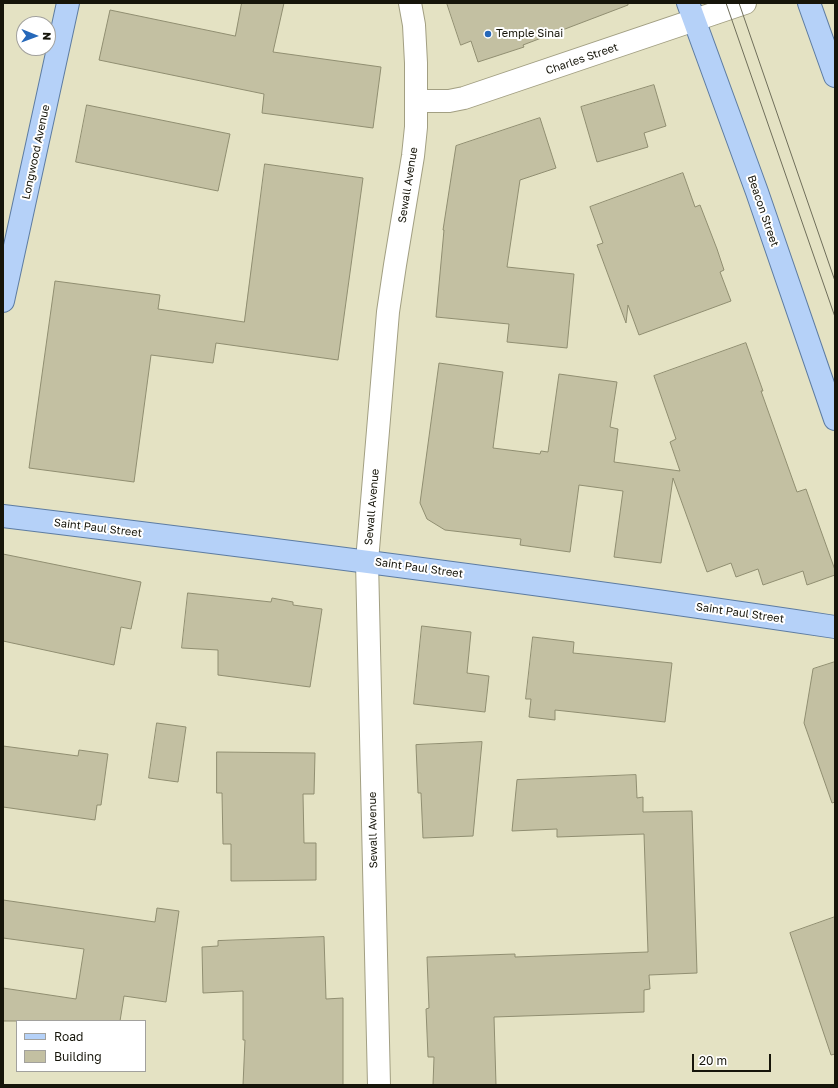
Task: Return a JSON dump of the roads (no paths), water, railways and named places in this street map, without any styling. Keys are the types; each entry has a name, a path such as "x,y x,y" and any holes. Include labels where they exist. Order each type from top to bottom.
{"main road":[{"name":"Longwood Avenue","path":"3,301 68,3"},
{"path":"809,3 835,76"},
{"name":"Beacon Street","path":"691,12 757,192 835,420"},
{"name":"Saint Paul Street","path":"3,516 367,561 835,627"}],"street":[{"name":"Sewall Avenue","path":"379,1085 367,561 388,312 413,156 416,127 416,63 414,25 410,3"},
{"name":"Charles Street","path":"417,101 449,101 464,98 579,60 691,12 745,3"}],"tram line":[{"path":"726,3 835,317"},
{"path":"739,3 835,281"}],"place":[{"name":"Temple Sinai","path":"488,34"}]}
